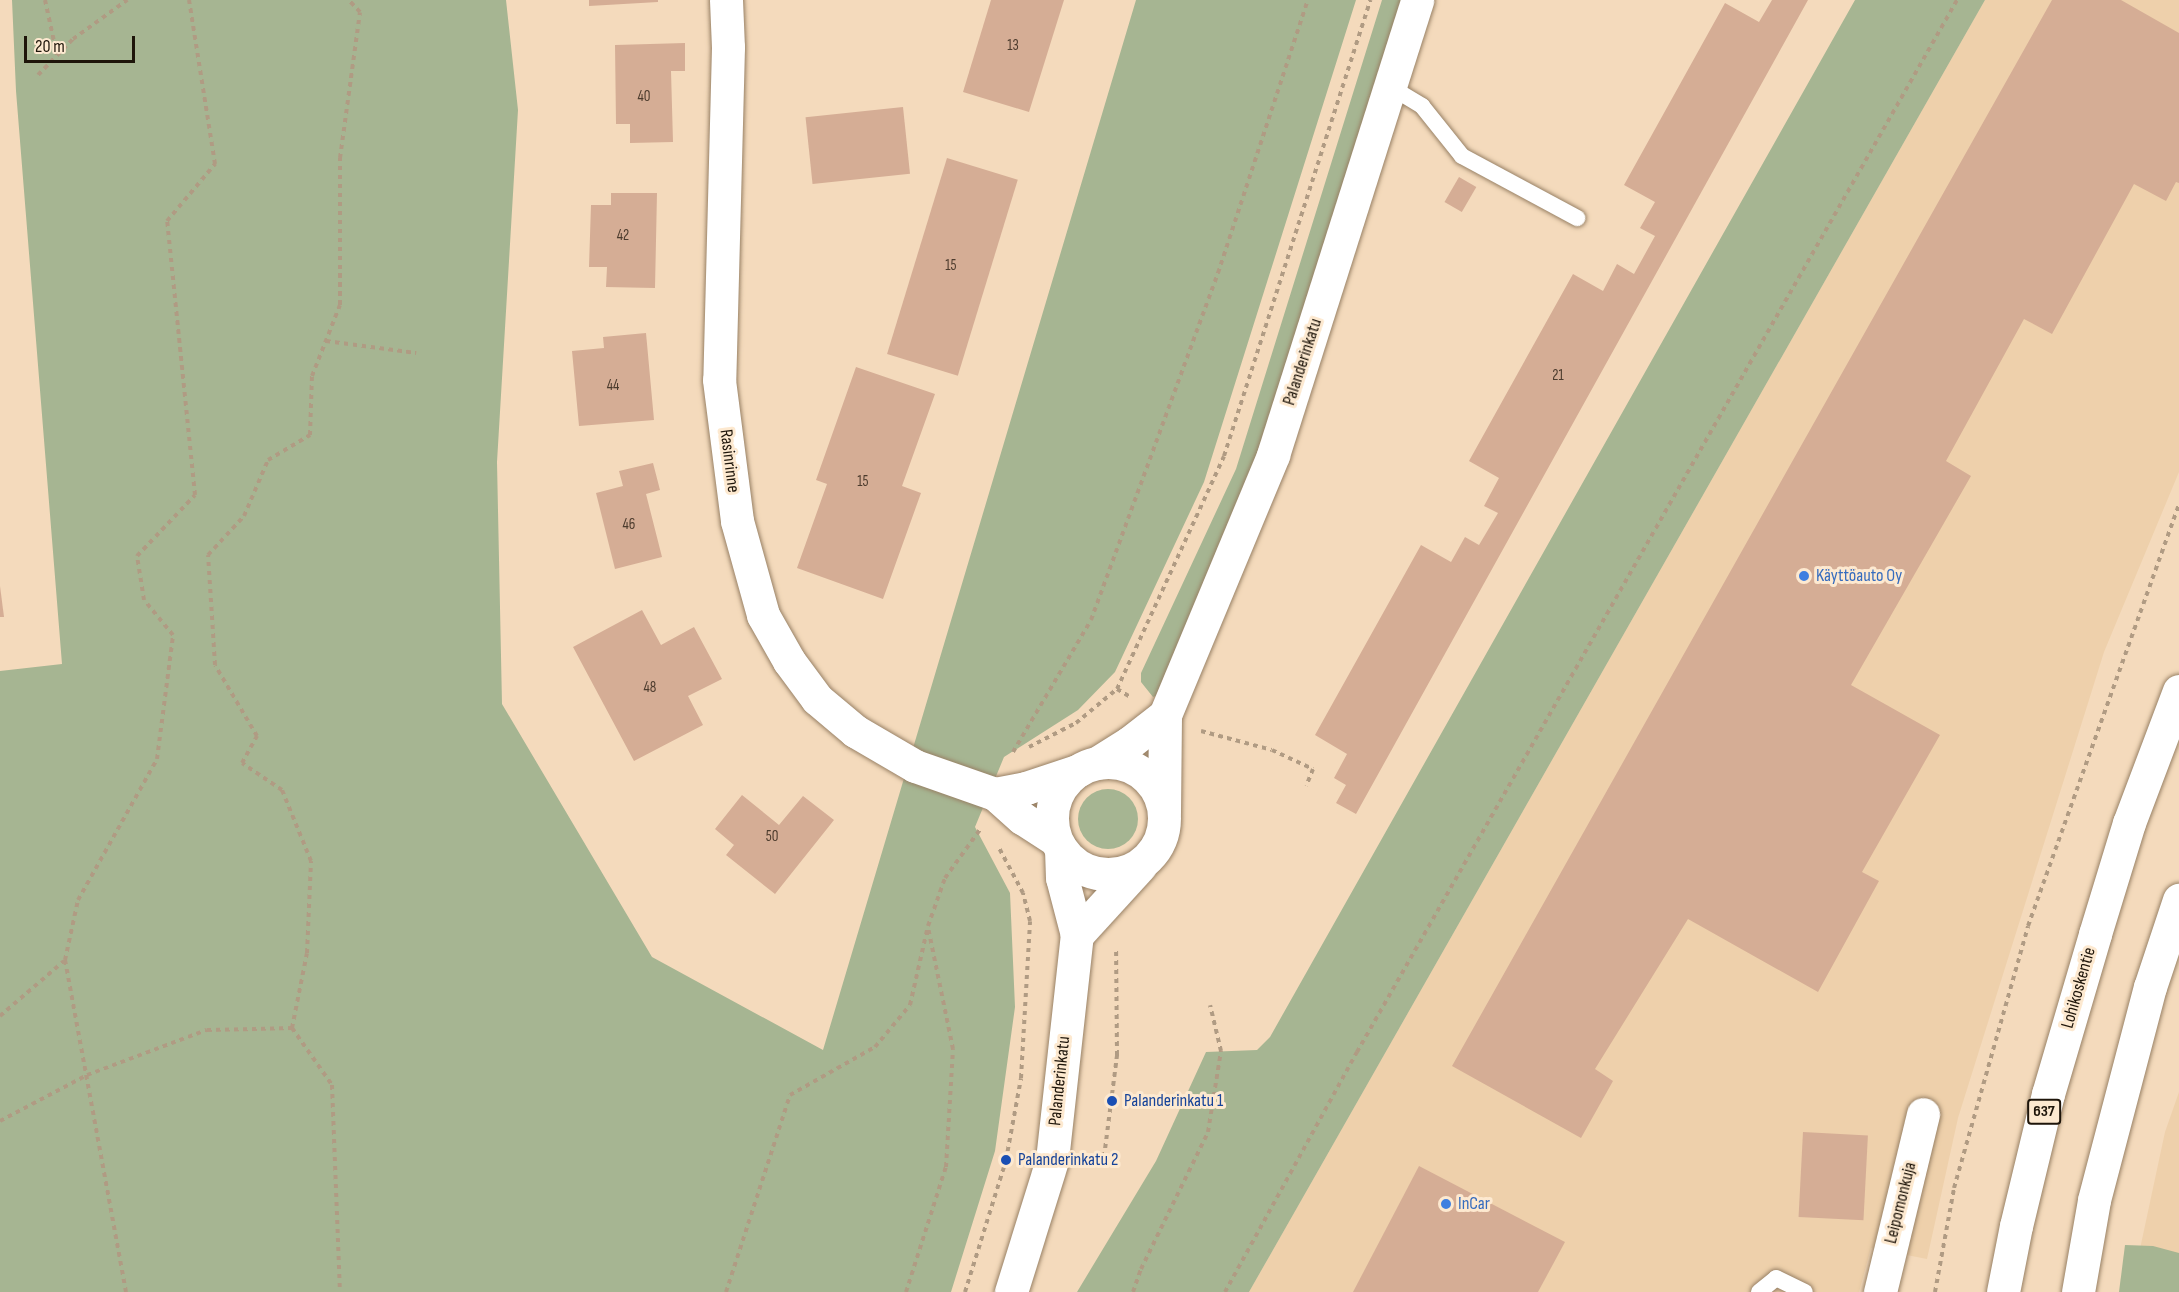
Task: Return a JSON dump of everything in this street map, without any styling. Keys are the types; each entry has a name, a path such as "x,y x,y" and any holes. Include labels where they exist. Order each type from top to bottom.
{"street":[{"name":"Rasinrinne","path":"726,0 728,47 719,380 737,521 763,615 789,661 818,699 855,731 991,807 1022,818 1058,845"},
{"name":"Palanderinkatu","path":"1164,812 1165,715 1273,455 1417,0"},
{"name":"Lohikoskentie","path":"2003,1292 2016,1226 2048,1094 2129,823 2179,691"},
{"name":"Palanderinkatu","path":"1087,767 1129,743 1165,715"},
{"path":"991,807 1026,788 1087,767 1115,762 1133,768 1148,778 1159,794 1164,812 1163,831 1155,849 1077,935"},
{"path":"1087,767 1057,794 1052,810 1058,845 1073,863 1090,872 1108,874 1126,872 1143,863"},
{"name":"Palanderinkatu","path":"1011,1292 1052,1160 1077,935 1062,878 1058,845"},
{"path":"2078,1292 2094,1200 2150,987 2179,900"},
{"name":"Leipomonkuja","path":"1880,1292 1923,1114"}],"lane":[{"path":"1389,86 1422,106 1462,156 1577,218"},
{"path":"1759,1292 1776,1278 1805,1292"}],"path":[{"path":"45,0 57,56"},
{"path":"38,75 73,39 128,0"},
{"path":"126,1292 65,960 78,900 157,759 173,635 144,600 137,556 195,495 167,221 215,164 189,0"},
{"path":"340,1292 332,1085 292,1028 307,953 311,861 282,790 242,763 257,736 215,665 208,555 244,516 268,460 310,435 312,376 340,304 340,158 360,12 349,0"},
{"path":"726,1292 790,1095 875,1047 909,1005 928,926 945,878 991,807 1002,764 1013,752 1091,620 1218,273 1308,0"},
{"path":"1013,752 1041,742 1076,723 1117,689 1224,456 1370,0"},
{"path":"1225,1292 1363,1042 1957,0"},
{"path":"326,341 416,352"},
{"path":"1935,1292 1954,1188 2028,926 2179,505"},
{"path":"1117,689 1186,726 1272,750 1313,769 1306,786"},
{"path":"965,1292 1006,1160 1022,1078 1030,921 1023,893 991,807"},
{"path":"906,1292 946,1167 947,1155 953,1049 928,926"},
{"path":"1104,1157 1117,1054 1116,938"},
{"path":"0,1016 65,960"},
{"path":"1133,1292 1141,1269 1208,1132 1221,1051 1210,1005"},
{"path":"0,1120 87,1075 207,1030 292,1028"}],"shaded area":[{"path":"1985,0 2179,0 2179,472 2104,652 1958,1118 1927,1259 1871,1248 1859,1292 1249,1292"},
{"path":"2179,1092 2179,1292 2133,1292 2134,1277 2165,1132"}],"green space":[{"path":"12,0 506,0 518,110 497,462 502,704 652,957 823,1050 1136,0 1356,0 1204,482 1115,672 1078,710 1004,757 975,827 1010,893 1015,1007 995,1151 951,1292 0,1292 0,671 62,664 16,91"},
{"path":"1382,0 1402,0 1250,480 1156,696 1153,697 1141,682 1141,673 1236,469"},
{"path":"1855,0 1985,0 1249,1292 1077,1292 1156,1161 1206,1052 1257,1050 1270,1037"},
{"path":"1108,789 1125,794 1133,802 1138,819 1133,836 1125,844 1108,849 1091,844 1083,836 1078,819 1083,802 1091,794"},
{"path":"2125,1245 2153,1246 2179,1253 2179,1292 2119,1292"}],"building":[{"path":"589,0 658,0 658,2 589,6"},
{"path":"991,0 1064,0 1029,112 963,92"},
{"path":"1772,0 1808,0 1356,814 1336,803 1346,785 1334,778 1347,754 1315,735 1421,545 1451,562 1465,537 1479,545 1498,513 1484,506 1499,478 1469,461 1573,274 1603,291 1617,264 1634,274 1655,236 1640,228 1655,202 1624,185 1725,3 1759,22"},
{"name":"Käyttöauto Oy","path":"2052,0 2121,0 2179,33 2179,183 2176,182 2166,201 2134,184 2052,334 2024,319 1946,461 1971,476 1851,685 1940,735 1862,872 1879,881 1818,992 1688,919 1595,1069 1613,1081 1581,1138 1452,1066"},
{"path":"685,43 685,71 671,71 673,142 630,143 630,124 616,124 615,45"},
{"path":"903,107 910,174 813,184 806,117"},
{"path":"947,158 1018,180 958,376 887,354"},
{"path":"1459,177 1476,187 1462,212 1444,202"},
{"path":"611,193 657,193 655,288 606,287 607,267 589,267 591,205 611,205"},
{"path":"646,333 654,420 579,426 572,351 604,348 603,337"},
{"path":"856,367 935,394 902,486 921,493 883,599 797,568 827,484 816,480"},
{"path":"653,463 660,490 646,494 662,557 615,569 596,493 623,486 619,471"},
{"path":"0,586 4,617 0,617"},
{"path":"642,610 661,645 694,627 722,679 688,696 703,725 634,761 573,647"},
{"path":"742,795 779,825 803,796 834,820 775,894 726,855 734,845 715,829"},
{"path":"1803,1132 1868,1135 1863,1220 1799,1217"},
{"name":"InCar","path":"1419,1166 1565,1242 1538,1292 1353,1292"}],"place":[{"name":"Käyttöauto Oy","path":"1804,576"},
{"name":"Palanderinkatu 1","path":"1112,1101"},
{"name":"Palanderinkatu 2","path":"1006,1160"},
{"name":"InCar","path":"1446,1204"}]}
